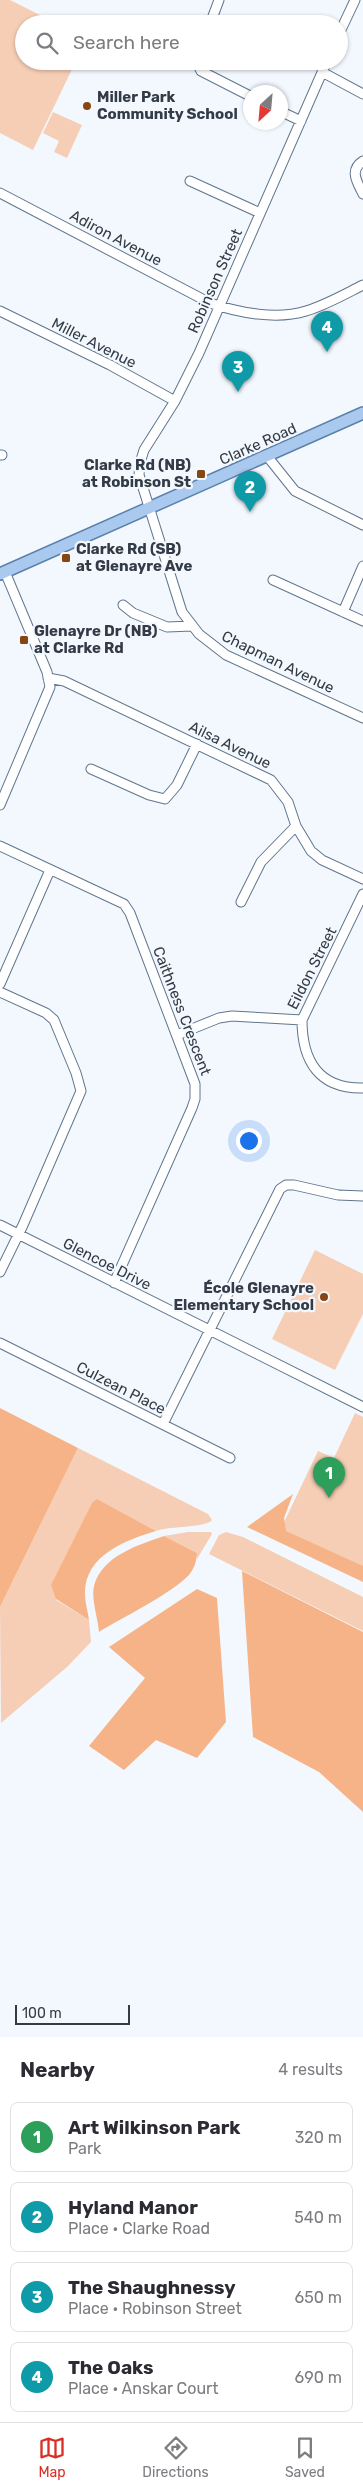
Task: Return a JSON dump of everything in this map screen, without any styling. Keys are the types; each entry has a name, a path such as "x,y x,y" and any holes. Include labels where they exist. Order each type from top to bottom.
{"main road":[{"name":"Clarke Road","path":"2,573 149,510 363,413"}],"street":[{"path":"213,15 219,0"},
{"path":"348,15 355,0"},
{"path":"200,70 243,92"},
{"path":"322,72 363,94"},
{"name":"Robinson Street","path":"149,510 140,475 140,463 144,450 174,401 199,353 322,72"},
{"path":"288,115 301,121"},
{"path":"363,161 357,166 354,173 363,194"},
{"path":"190,181 260,213"},
{"name":"Adiron Avenue","path":"0,193 64,225 113,254 219,306 253,313 293,314 309,310 363,285"},
{"name":"Miller Avenue","path":"0,311 110,365 174,401"},
{"path":"267,456 295,491 363,524"},
{"name":"Chapman Avenue","path":"149,510 182,612 207,642 226,655 363,718"},
{"path":"343,612 363,566"},
{"path":"0,805 48,696 50,687 48,678 2,573"},
{"path":"273,580 363,621"},
{"path":"124,605 133,613 167,627 192,626"},
{"name":"Ailsa Avenue","path":"48,678 64,681 271,780 288,802 296,826 311,851 322,860 363,879"},
{"path":"91,769 149,796 165,799 177,785 197,744"},
{"path":"240,902 261,862 296,826"},
{"name":"Caithness Crescent","path":"0,846 124,904 130,913 195,1084 195,1099 114,1282"},
{"path":"0,984 50,870"},
{"name":"Eildon Street","path":"177,1035 219,1018 232,1016 302,1020 363,894"},
{"path":"0,992 46,1013 54,1020 81,1086 78,1099 0,1272"},
{"path":"302,1020 302,1040 308,1059 316,1071 339,1086 363,1088"},
{"path":"163,1424 280,1189 286,1185 294,1185 338,1195 363,1196"},
{"name":"Glencoe Drive","path":"0,1225 363,1407"},
{"name":"Culzean Place","path":"0,1343 230,1458"}],"shaded area":[{"path":"0,0 10,0 40,15 15,15 15,70 72,70 33,150 0,133"},
{"path":"53,112 82,125 67,158 54,152 59,141 43,133"},
{"name":"École Glenayre Elementary School","path":"315,1250 363,1274 363,1314 335,1370 272,1339"},
{"path":"0,1408 78,1448 0,1607"},
{"path":"355,1413 363,1417 363,1580 276,1539 318,1451 334,1458"},
{"path":"78,1448 208,1514 212,1520 195,1526 156,1531 98,1500 56,1600 89,1620 91,1642 67,1667 1,1723 0,1607"},
{"path":"293,1494 284,1518 286,1531 363,1566 363,1582 247,1527"},
{"path":"97,1499 156,1531 132,1539 109,1551 92,1569 87,1580 85,1593 89,1620 56,1599 51,1585 92,1503"},
{"path":"188,1532 211,1532 212,1534 197,1559 197,1553 164,1536"},
{"path":"226,1532 243,1537 363,1597 363,1631 209,1554 219,1535"},
{"path":"164,1536 197,1553 191,1573 171,1590 99,1632 93,1597 94,1586 98,1576 113,1559 122,1553"},
{"path":"242,1571 363,1632 363,1812 319,1772 253,1737"},
{"path":"197,1589 217,1598 226,1722 197,1758 156,1740 124,1770 89,1746 145,1678 109,1647"}],"place":[{"name":"Miller Park Community School","path":"87,106"},
{"name":"The Oaks","path":"327,352"},
{"name":"The Shaughnessy","path":"238,392"},
{"name":"Clarke Rd (NB) at Robinson St","path":"201,474"},
{"name":"Hyland Manor","path":"250,512"},
{"name":"Clarke Rd (SB) at Glenayre Ave","path":"66,558"},
{"name":"Glenayre Dr (NB) at Clarke Rd","path":"24,640"},
{"name":"École Glenayre Elementary School","path":"324,1297"},
{"name":"Art Wilkinson Park","path":"329,1498"}]}
